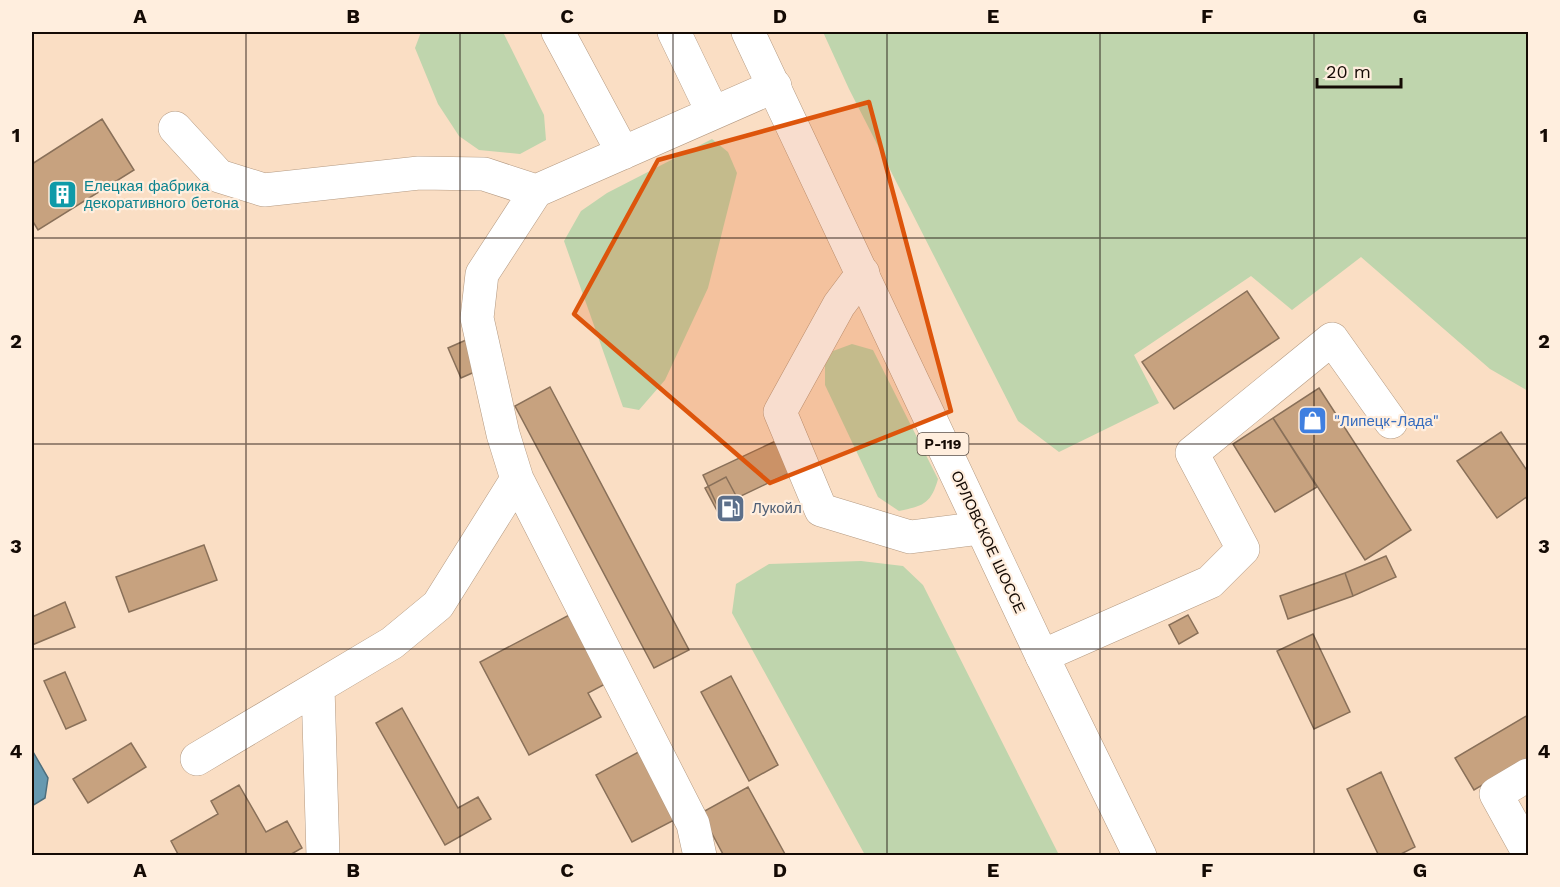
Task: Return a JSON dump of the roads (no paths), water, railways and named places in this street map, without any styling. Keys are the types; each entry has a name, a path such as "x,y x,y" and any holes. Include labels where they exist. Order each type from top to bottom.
{"main road":[{"path":"558,32 623,153"},
{"path":"674,32 713,113"},
{"name":"ОРЛОВСКОЕ ШОССЕ","path":"748,32 981,528 1140,855"},
{"path":"700,855 693,824 517,479 503,434 477,318 482,274 536,191 775,86"},
{"path":"175,128 219,176 264,190 419,173 484,174 536,191"},
{"path":"863,273 839,305 780,412 821,510 910,537 981,528"},
{"path":"1042,656 1210,582 1243,549 1192,453 1332,339 1391,422"},
{"path":"197,759 392,643 438,605 517,479"},
{"path":"318,687 323,855"},
{"path":"1528,775 1496,794 1528,852"}],"water":[{"path":"32,750 48,778 45,798 32,806"}],"place":[{"name":"Елецкая фабрика декоративного бетона","path":"63,195"},
{"name":"\"Липецк-Лада\"","path":"1313,421"},
{"name":"Лукойл","path":"731,508"}]}
